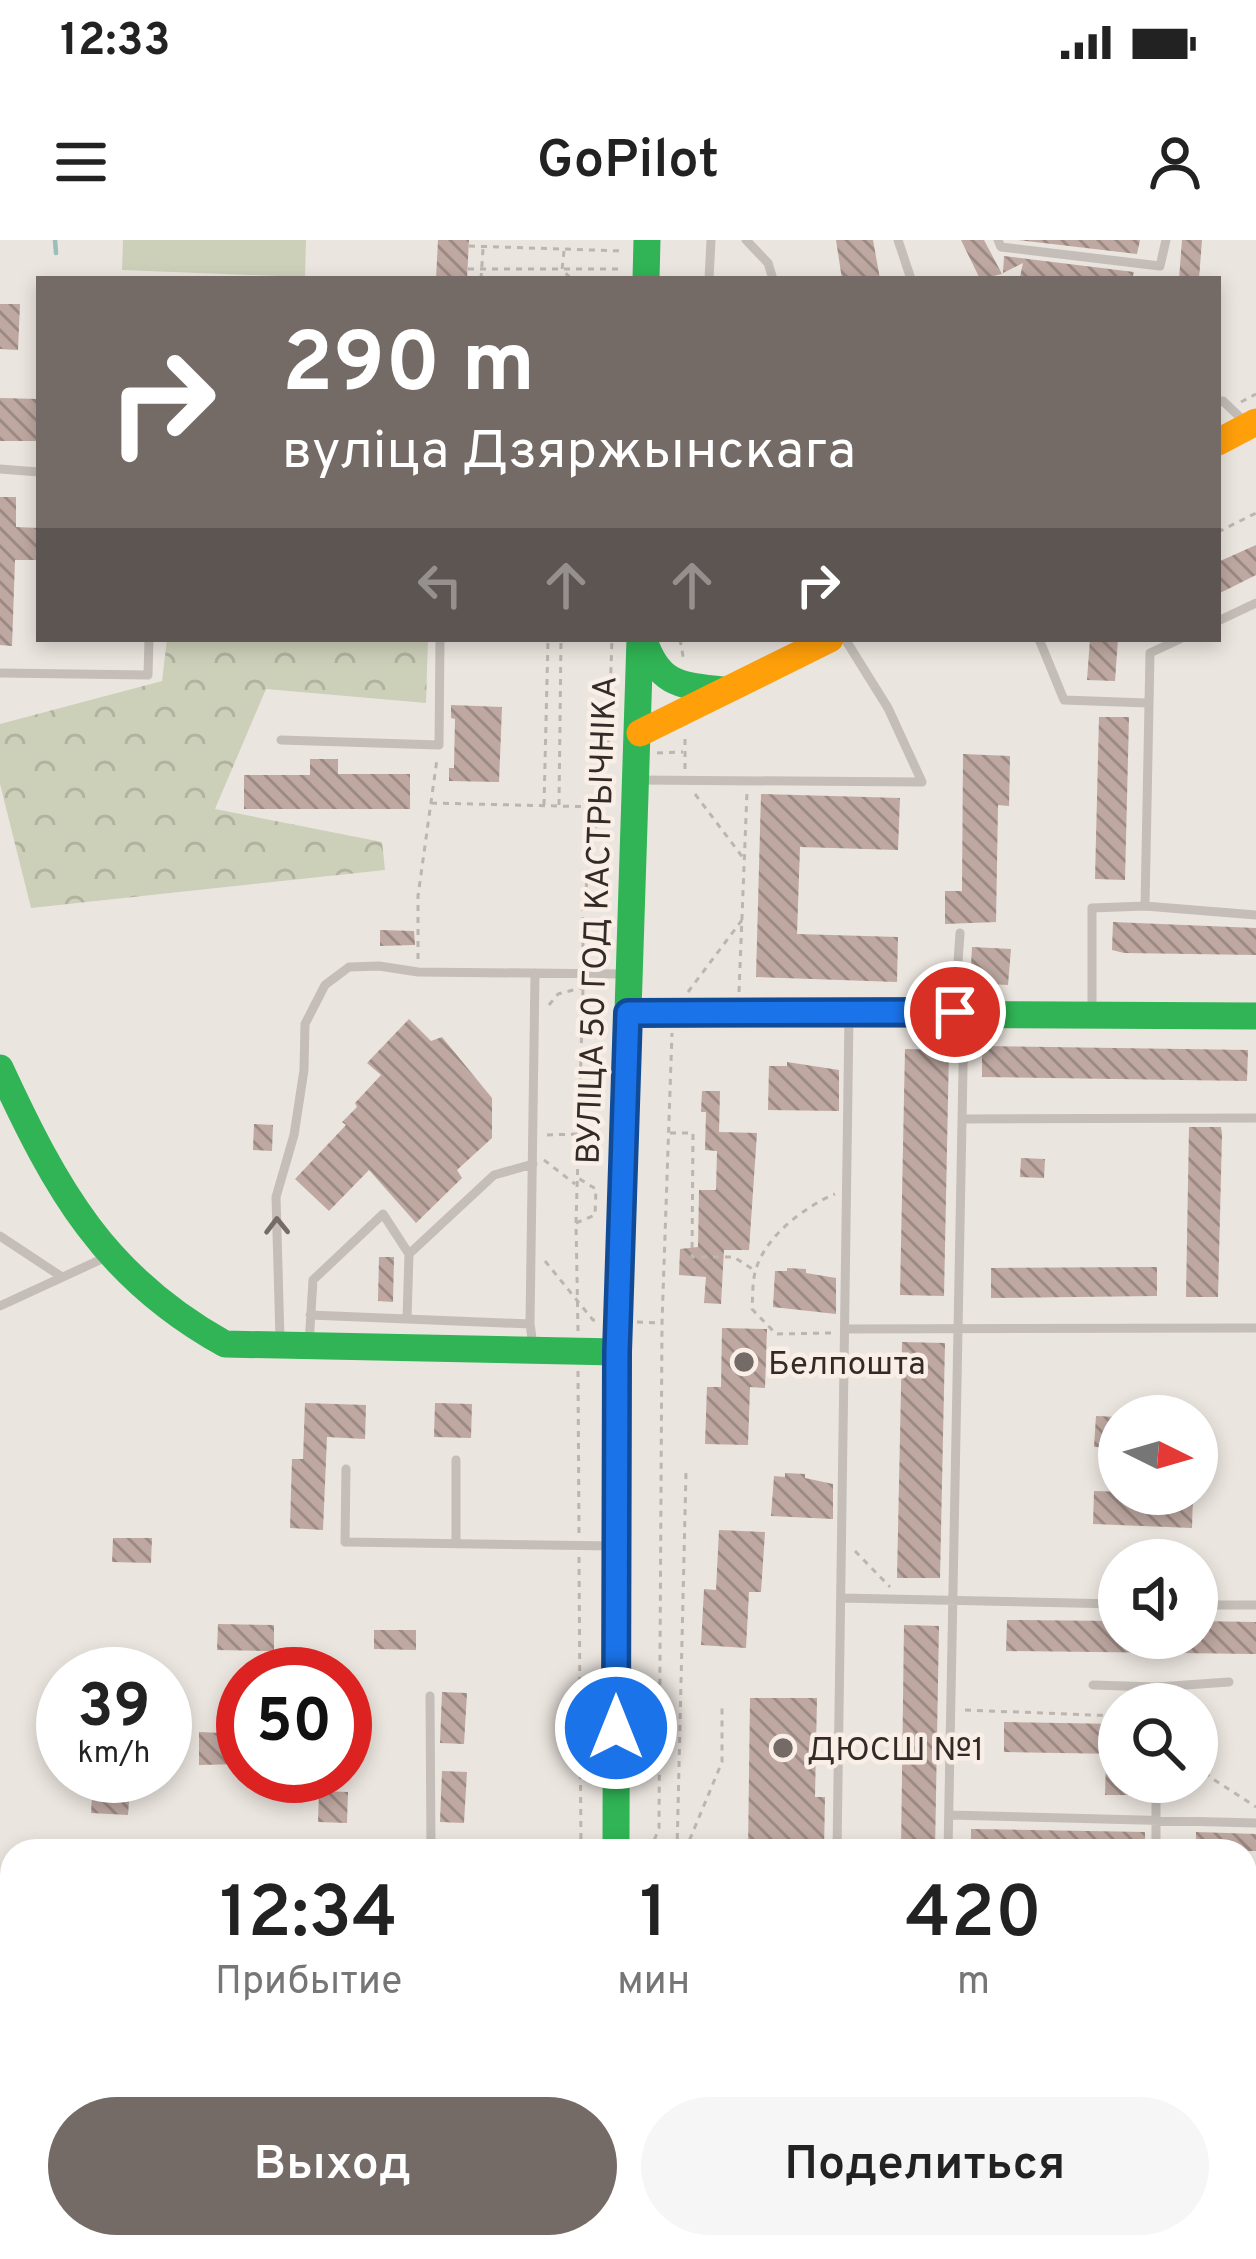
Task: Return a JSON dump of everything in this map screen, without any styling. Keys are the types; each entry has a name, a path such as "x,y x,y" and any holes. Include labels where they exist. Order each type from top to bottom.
{"street":[{"path":"636,274 637,246"},
{"path":"1221,440 1253,424"},
{"name":"ВУЛІЦА 50 ГОД КАСТРЫЧНІКА","path":"616,1839 617,1352 642,642"},
{"path":"643,642 651,665 686,697"},
{"path":"640,733 686,697 722,690 824,642"},
{"path":"628,1013 1256,1016"},
{"path":"0,1068 60,1190 109,1256 184,1325 225,1344 532,1337 578,1351 617,1352"}],"lane":[{"path":"709,276 711,240"},
{"path":"746,240 768,263 771,276"},
{"path":"898,240 910,276"},
{"path":"998,240 1001,247 1160,266 1166,240"},
{"path":"1221,402 1253,424"},
{"path":"0,469 36,472"},
{"path":"1221,620 1256,603"},
{"path":"0,673 148,676 149,642"},
{"path":"281,740 439,746 440,642"},
{"path":"638,780 922,782 888,708 847,642"},
{"path":"1040,642 1064,700 1147,703"},
{"path":"1145,906 1150,653 1174,642"},
{"path":"1092,1016 1092,908 1145,906 1256,914"},
{"path":"948,1839 963,1118 960,933"},
{"path":"280,1343 276,1197 294,1135 304,1070 304,1024 325,985 349,968 380,966 418,972 629,974"},
{"path":"310,1315 407,1319 532,1337 535,973"},
{"path":"837,1839 849,1012"},
{"path":"963,1118 1256,1118"},
{"path":"409,1254 494,1175 532,1164"},
{"path":"309,1344 313,1280 383,1214 409,1254 407,1319"},
{"path":"0,1236 62,1277"},
{"path":"0,1293 6,1303 109,1256"},
{"path":"845,1331 1256,1328"},
{"path":"456,1541 457,1460"},
{"path":"346,1469 345,1542 616,1546"},
{"path":"841,1598 1098,1604"},
{"path":"1218,1605 1256,1605"},
{"path":"1215,1683 1229,1682"},
{"path":"1093,1684 1098,1684"},
{"path":"430,1696 431,1839"},
{"path":"1156,1803 1156,1839"},
{"path":"949,1815 1256,1823"}],"path":[{"path":"469,246 637,246"},
{"path":"481,276 483,247"},
{"path":"558,276 564,249"},
{"path":"468,269 636,274"},
{"path":"562,270 569,276"},
{"path":"1221,530 1256,513"},
{"path":"544,806 548,642"},
{"path":"559,806 561,642"},
{"path":"580,1839 576,1222 583,906 608,753 612,642"},
{"path":"680,642 686,697 685,781 744,860"},
{"path":"418,972 418,896 439,746"},
{"path":"739,1012 747,781"},
{"path":"431,803 601,808"},
{"path":"655,1839 659,1828 662,1323 673,1012 742,920"},
{"path":"546,1011 558,994 583,988"},
{"path":"669,1132 693,1132 692,1257 734,1256 755,1270"},
{"path":"543,1136 578,1134"},
{"path":"542,1178 542,1159 577,1185"},
{"path":"576,1222 595,1215 596,1190 577,1177"},
{"path":"845,1331 776,1334 752,1310 755,1270 767,1245 814,1203 847,1189"},
{"path":"540,1279 542,1257 593,1320 662,1323"},
{"path":"677,1839 686,1472"},
{"path":"842,1537 904,1601"},
{"path":"690,1839 722,1762 722,1706"},
{"path":"951,1709 1098,1715"},
{"path":"1218,1782 1256,1808"}],"green space":[{"path":"123,240 306,240 305,276 122,270"},
{"path":"167,642 428,642 426,703 266,689 215,809 382,842 385,870 31,908 0,784 0,724 162,681"}],"building":[{"path":"438,240 469,240 467,276 436,276"},
{"path":"836,240 873,240 879,276 842,276"},
{"path":"961,240 984,240 1002,274 979,276"},
{"path":"1018,240 1140,240 1137,254"},
{"path":"1182,240 1202,240 1199,276 1179,276"},
{"path":"1004,256 1134,272 1133,276 1020,276 1023,263 1003,273"},
{"path":"0,304 20,304 18,350 0,349"},
{"path":"0,398 36,399 36,441 0,441"},
{"path":"0,497 16,497 16,527 36,528 36,560 15,560 12,646 0,645"},
{"path":"1256,545 1256,575 1221,592 1221,561"},
{"path":"1090,642 1118,642 1115,681 1087,680"},
{"path":"451,705 502,707 499,782 449,781 449,768 454,768"},
{"path":"1099,717 1129,717 1125,880 1095,879"},
{"path":"963,754 1010,756 1009,806 998,805 996,922 945,924 945,891 962,891"},
{"path":"310,759 338,759 338,774 410,774 410,809 244,809 244,775 310,775"},
{"path":"761,794 900,798 898,850 800,847 797,934 898,937 897,982 756,977"},
{"path":"1113,922 1256,928 1256,955 1124,953 1112,950"},
{"path":"380,930 414,931 415,945 380,946"},
{"path":"972,947 1011,949 1008,985 970,983"},
{"path":"409,1019 431,1041 442,1037 492,1098 492,1138 457,1170 462,1178 416,1223 369,1170 329,1211 295,1179 346,1125 342,1122 357,1107 355,1103 381,1075 367,1063"},
{"path":"982,1046 1248,1050 1247,1081 982,1077"},
{"path":"905,1049 949,1050 944,1296 900,1295"},
{"path":"787,1062 839,1070 839,1111 768,1110 769,1066 787,1066"},
{"path":"702,1091 720,1091 719,1132 757,1133 749,1250 724,1250 721,1304 704,1303 706,1277 679,1275 680,1249 698,1247 699,1190 716,1190 717,1151 705,1150"},
{"path":"254,1124 273,1125 272,1151 253,1150"},
{"path":"1189,1127 1221,1127 1218,1297 1186,1297"},
{"path":"1021,1158 1045,1159 1044,1178 1020,1177"},
{"path":"379,1257 394,1257 393,1302 378,1301"},
{"path":"1157,1267 1157,1296 991,1298 991,1268"},
{"path":"787,1268 836,1278 836,1314 773,1307 775,1271"},
{"path":"722,1328 767,1329 765,1388 750,1387 748,1445 705,1444 707,1387 721,1387"},
{"path":"902,1342 945,1343 940,1578 897,1578"},
{"path":"305,1403 366,1405 365,1439 327,1437 323,1530 290,1528 292,1459 303,1459"},
{"path":"435,1403 472,1404 471,1438 434,1437"},
{"path":"1096,1416 1098,1416 1098,1447 1094,1447"},
{"path":"785,1473 833,1484 833,1519 771,1516 774,1476 785,1477"},
{"path":"1094,1491 1098,1491 1098,1515 1192,1515 1192,1528 1093,1524"},
{"path":"719,1530 765,1532 761,1592 749,1592 746,1648 701,1645 704,1589 716,1590"},
{"path":"113,1538 152,1538 151,1563 112,1562"},
{"path":"1007,1620 1098,1621 1098,1652 1006,1651"},
{"path":"1218,1621 1256,1622 1256,1654 1218,1654"},
{"path":"218,1624 274,1625 274,1647 217,1647"},
{"path":"904,1625 939,1626 935,1839 901,1839"},
{"path":"374,1630 416,1630 416,1650 374,1649"},
{"path":"442,1692 467,1693 464,1744 440,1743"},
{"name":"ДЮСШ №1","path":"750,1698 817,1698 815,1797 825,1797 824,1839 748,1839"},
{"path":"1004,1722 1098,1724 1098,1754 1004,1752"},
{"path":"199,1732 216,1733 216,1765 199,1765"},
{"path":"442,1771 467,1772 464,1823 440,1822"},
{"path":"92,1803 129,1803 128,1815 91,1813"},
{"path":"319,1803 348,1803 347,1823 318,1822"},
{"path":"971,1829 1145,1832 1145,1839 971,1839"},
{"path":"1196,1832 1256,1834 1256,1839 1196,1839"}],"waterway":[{"path":"55,240 56,253"}],"traffic: fast":[{"path":"646,276 647,240"},
{"path":"616,1839 617,1352 640,642"},
{"path":"645,642 657,666 673,680 722,690"},
{"path":"628,1013 1256,1016"},
{"path":"0,1068 42,1153 88,1226 147,1290 225,1344 617,1352"}],"traffic: slow":[{"path":"1221,440 1256,422"},
{"path":"640,733 824,642"}],"place":[{"name":"Белпошта","path":"744,1362"},
{"name":"ДЮСШ №1","path":"783,1748"}],"route":[{"path":"616,1728 617,1352 628,1013 955,1012"}]}
